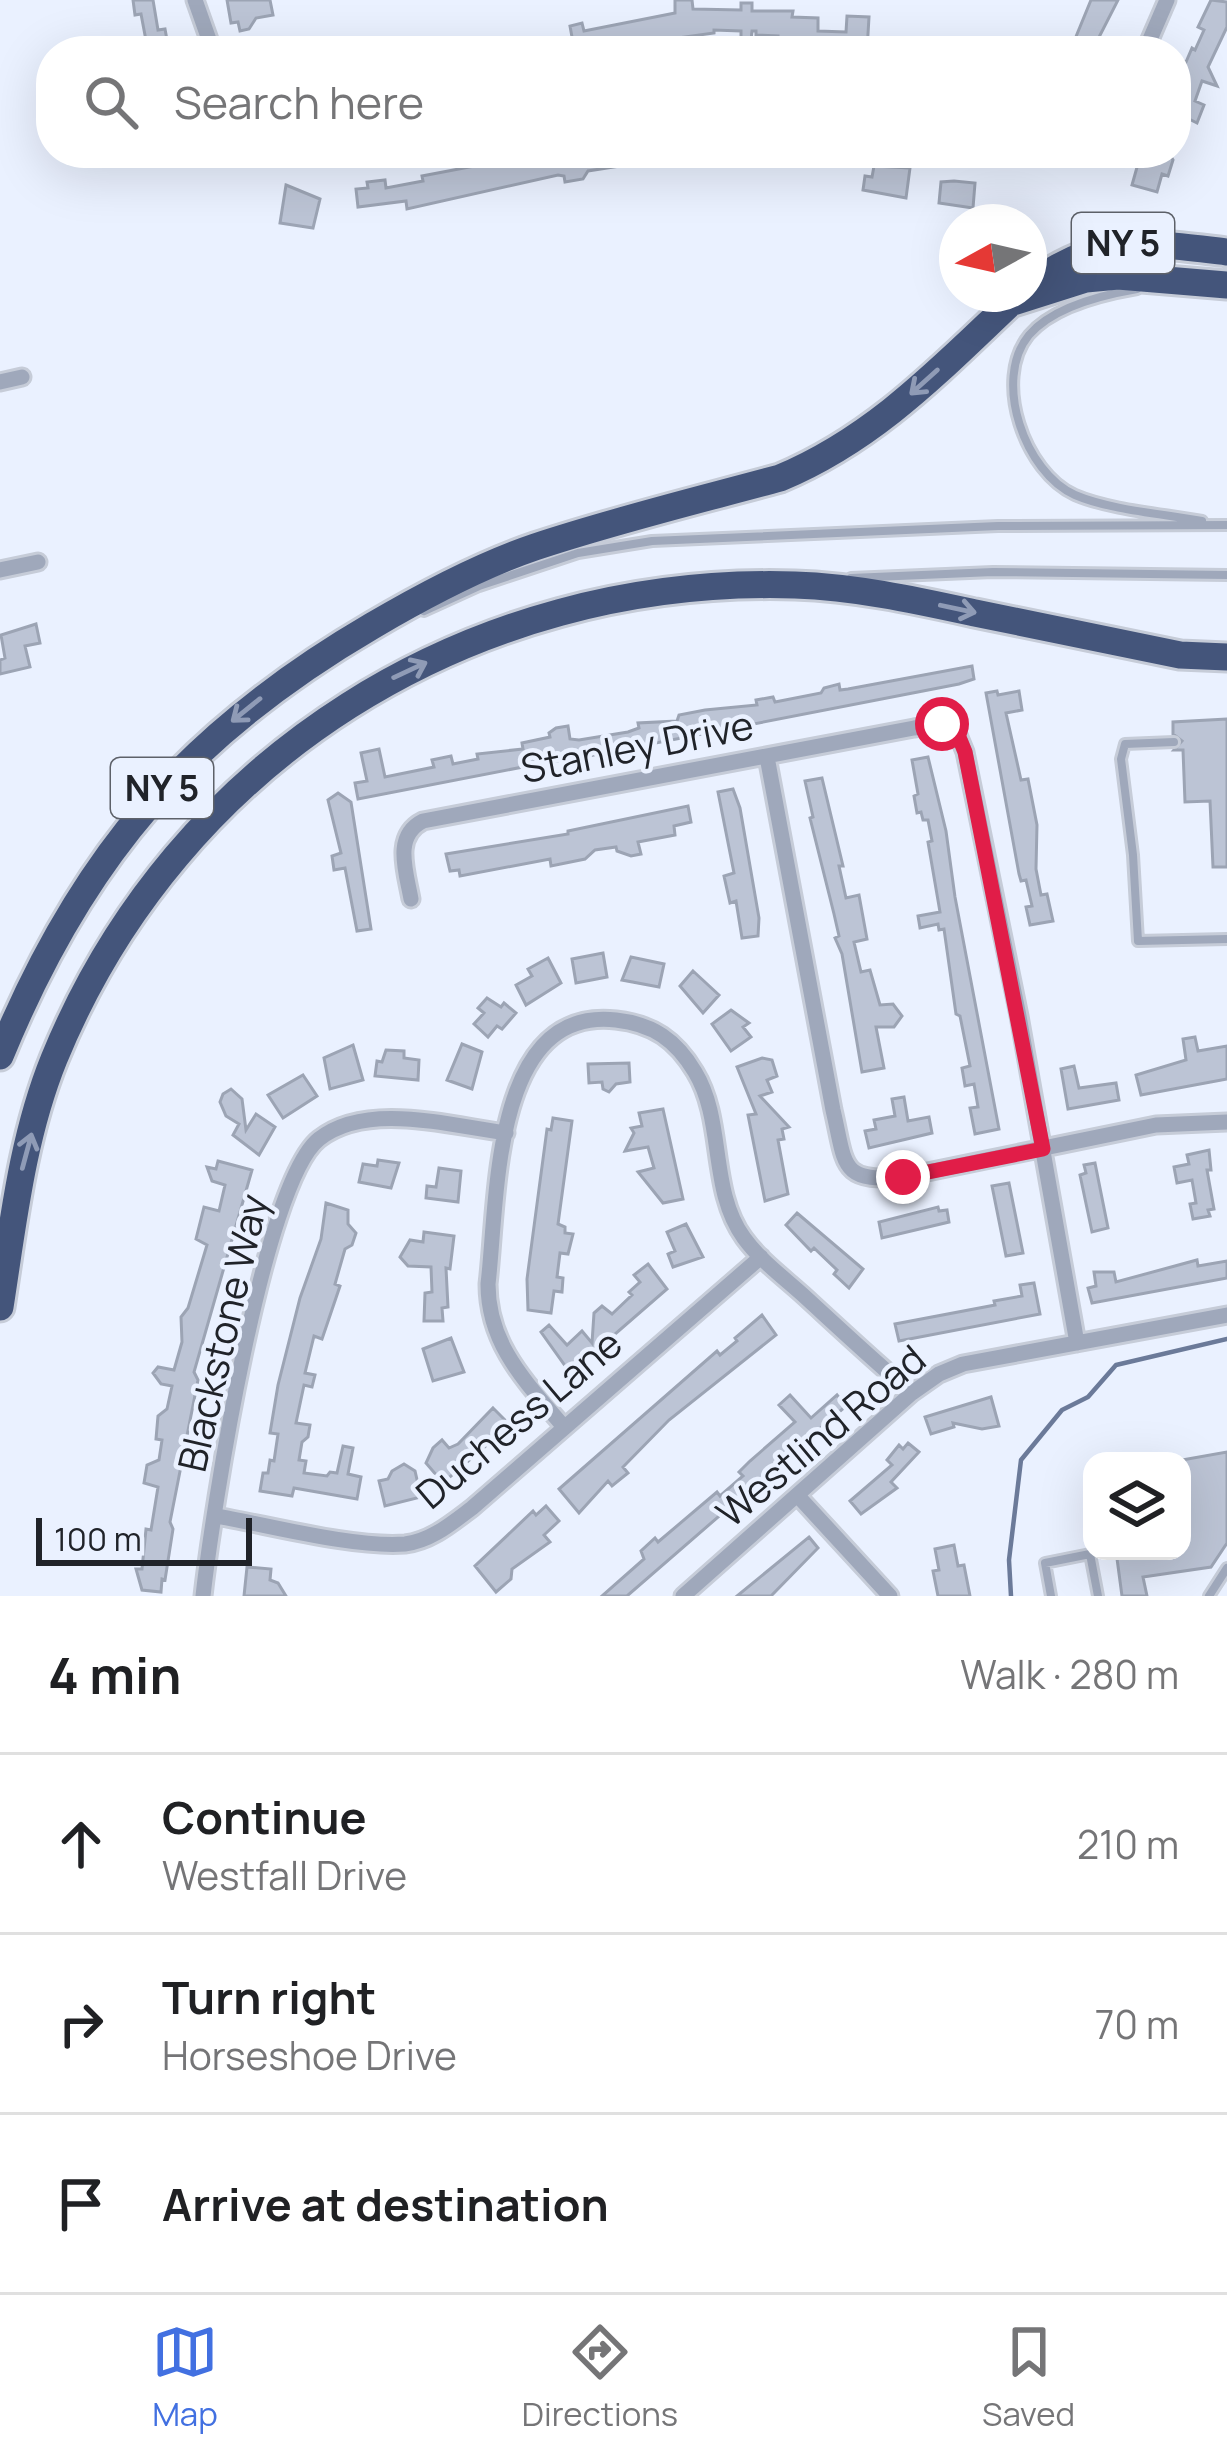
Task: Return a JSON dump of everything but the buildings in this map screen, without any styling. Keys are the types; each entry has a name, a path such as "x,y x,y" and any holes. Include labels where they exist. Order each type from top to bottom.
{"highway":[{"name":"NY 5","path":"1047,276 1083,252 1120,243 1153,242 1227,252"},
{"path":"1047,288 1118,276 1227,285"},
{"name":"NY 5","path":"0,1056 53,939 126,830 214,736 308,664 414,601 531,548 780,478 816,463 858,439 890,413 1000,312"},
{"name":"NY 5","path":"0,1307 20,1176 53,1062 110,945 167,866 217,811 322,722 395,676 488,634 636,596 717,586 876,592 1180,655 1227,657"}],"street":[{"path":"195,0 208,36"},
{"path":"1151,36 1167,0"},
{"path":"0,382 22,377"},
{"path":"0,570 38,562"},
{"name":"Stanley Drive","path":"411,899 404,837 423,821 914,728 950,727 961,737 965,752 1043,1149"},
{"path":"767,757 845,1160 856,1175 868,1180 1156,1125 1227,1122"},
{"path":"564,1427 508,1361 488,1306 506,1133 520,1076 536,1051 556,1034 585,1021 645,1025 678,1048 698,1076 731,1214 742,1235 912,1393"},
{"name":"Blackstone Way","path":"203,1596 242,1360 288,1188 304,1156 319,1139 367,1121 506,1133"},
{"path":"1043,1149 1077,1343"},
{"name":"Duchess Lane","path":"216,1516 333,1537 406,1544 445,1528 761,1257"},
{"name":"Westlind Road","path":"683,1596 939,1374 963,1364 1227,1315"},
{"path":"799,1496 890,1596"}],"lane":[{"path":"1180,281 1117,292 1041,323 1024,340 1017,362 1016,416 1040,464 1074,495 1224,525"},
{"path":"308,664 479,586 578,553 634,544 998,526 1224,525"},
{"path":"717,586 993,572 1227,575"},
{"path":"1174,742 1124,744 1121,759 1138,941 1227,939"},
{"path":"1051,1596 1045,1563 1090,1554 1098,1596"},
{"path":"1193,1596 1210,1595 1227,1568"}],"waterway":[{"path":"1011,1596 1009,1560 1021,1460 1062,1410 1088,1397 1116,1365 1227,1339"}],"route":[{"path":"903,1177 1043,1149 965,752 956,730 942,724"}]}
